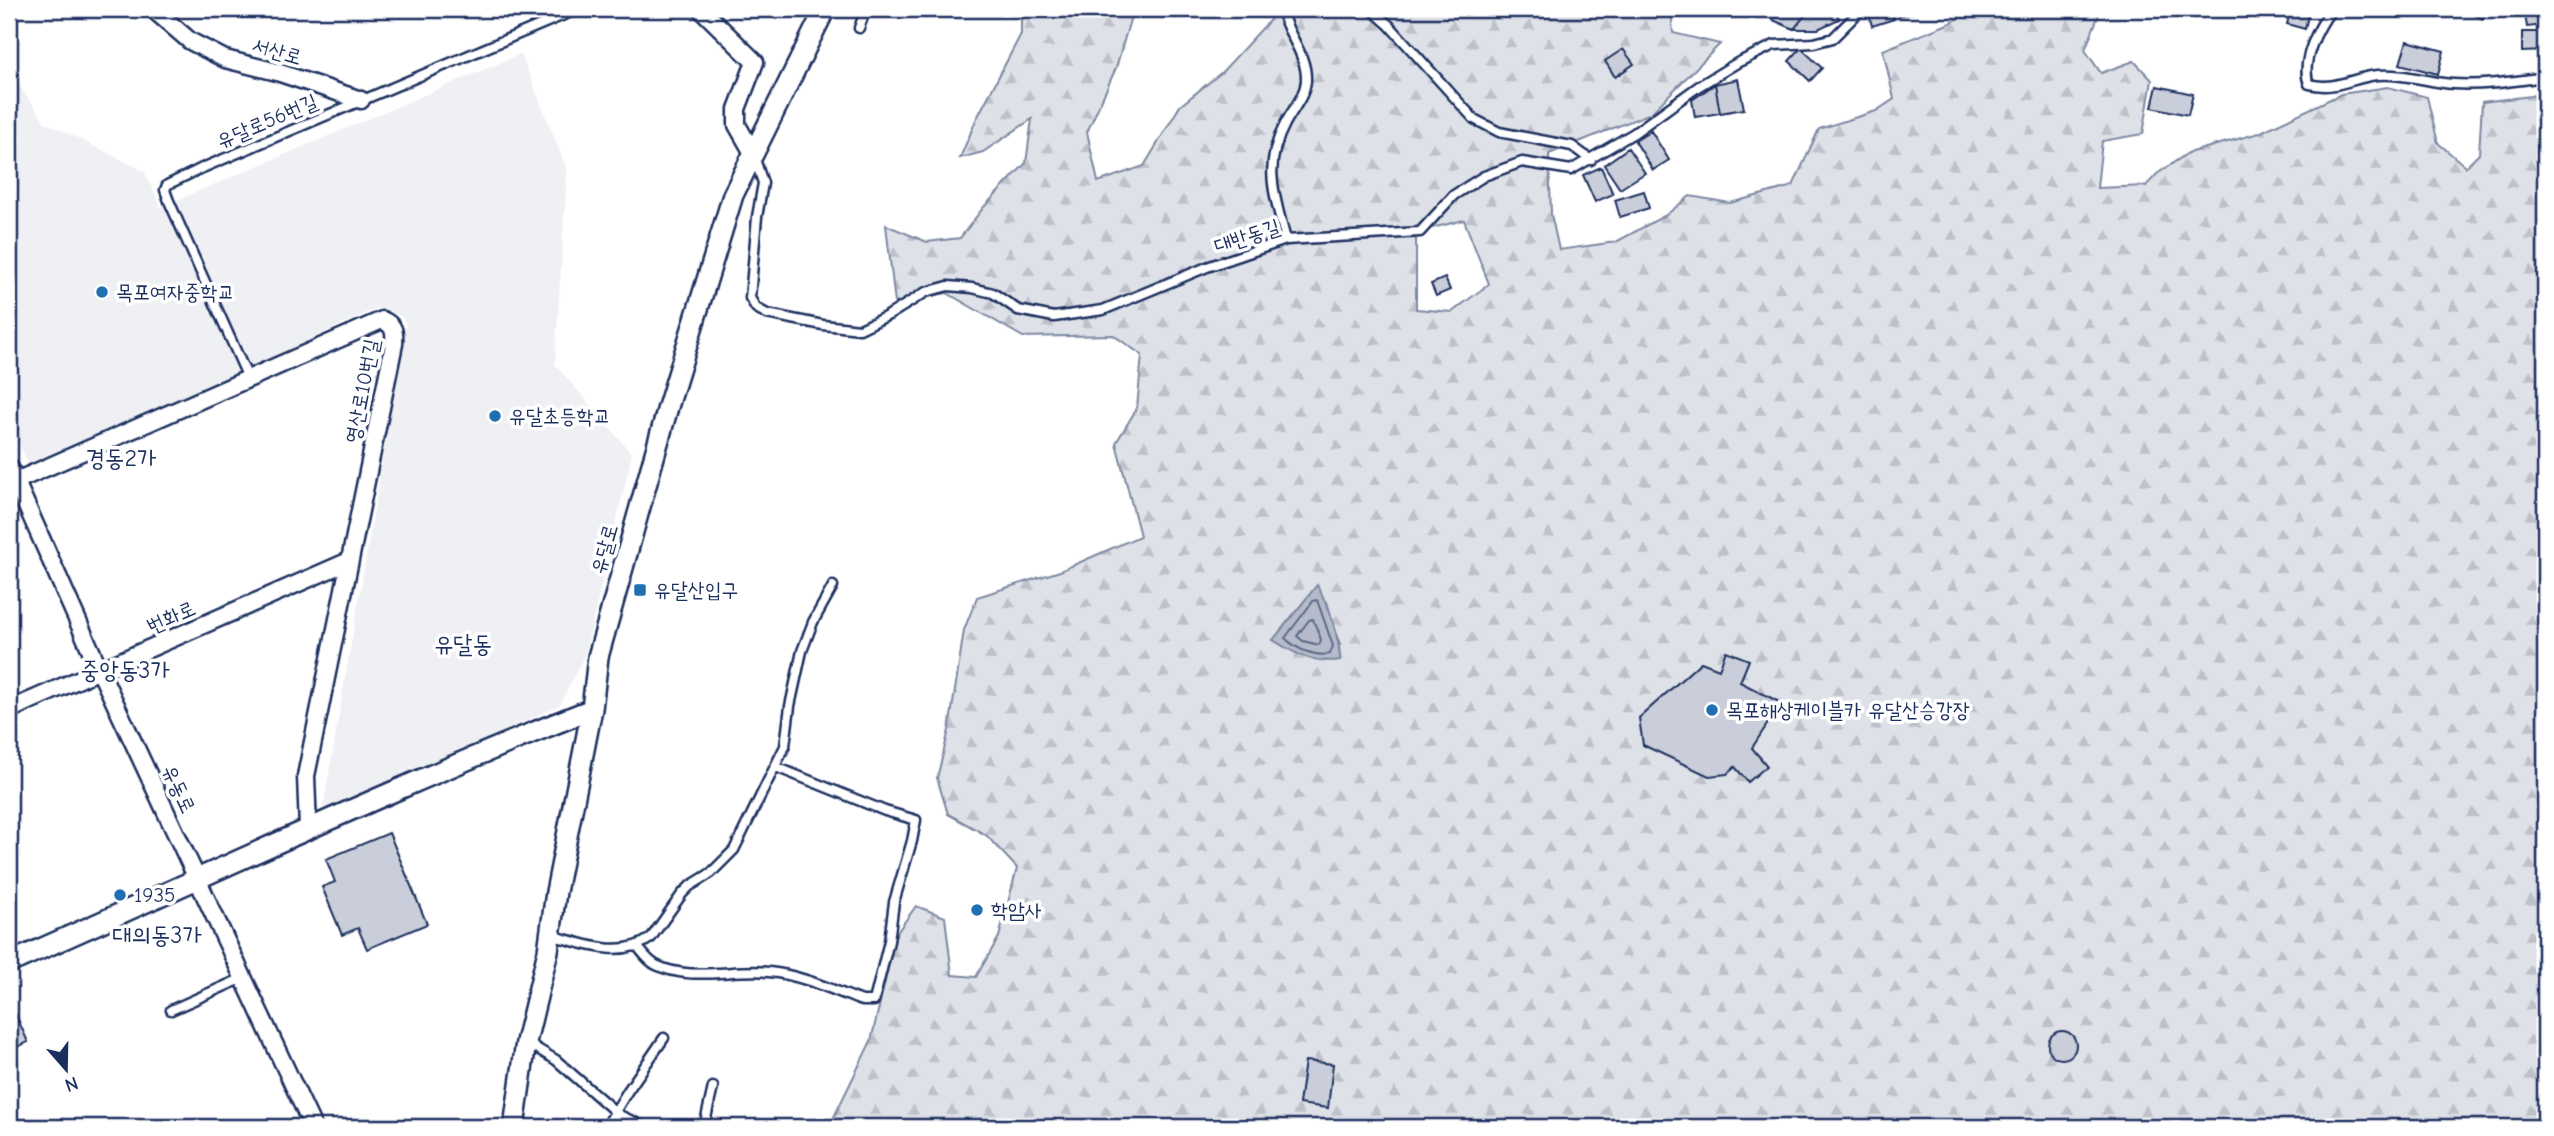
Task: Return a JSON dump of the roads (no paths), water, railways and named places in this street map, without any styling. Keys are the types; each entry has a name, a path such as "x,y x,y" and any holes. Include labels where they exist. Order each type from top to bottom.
{"street":[{"name":"서산로","path":"153,9 190,41 225,59 277,72 361,100"},
{"path":"701,9 755,62 737,109 737,125 753,153"},
{"name":"유달로","path":"514,1127 526,1042 540,992 592,709 598,657 668,407 733,195 825,9"},
{"name":"영산로10번길","path":"11,477 249,380 382,320 394,328 394,344 306,776 309,828"},
{"name":"유동로","path":"11,477 313,1127"},
{"name":"번화로","path":"9,710 349,561"},
{"path":"9,963 199,880 309,828 507,742 592,709"}],"lane":[{"name":"유달로56번길","path":"249,380 169,201 167,185 578,9"},
{"path":"859,28 866,9"},
{"path":"1281,9 1301,54 1306,81 1299,102 1272,153 1271,180 1286,240"},
{"path":"1371,9 1389,25 1474,119 1499,132 1572,146 1591,160"},
{"name":"대반동길","path":"753,153 763,183 757,217 750,298 756,308 767,314 823,326 860,329 926,292 948,286 993,293 1018,310 1054,317 1103,310 1207,267 1286,240 1420,232 1454,195 1484,176 1522,162 1569,171 1634,133 1699,86 1737,63 1774,45 1814,43 1833,38 1862,9"},
{"path":"2332,9 2311,47 2305,75 2309,84 2321,87 2375,75 2403,75 2453,84 2492,84 2545,77"},
{"path":"550,935 608,949 622,950 637,946 651,938 690,886 711,873 734,850 788,737 790,706 802,651 813,622 833,586"},
{"path":"637,946 648,959 670,969 693,972 768,971 792,976 862,1001 873,1001 889,941 894,902 916,820 885,811 776,766"},
{"path":"171,1010 243,978"},
{"path":"606,1127 664,1038"},
{"path":"526,1042 556,1060 616,1112 645,1127"},
{"path":"704,1127 713,1087"}],"water":[{"path":"1317,585 1333,621 1340,660 1321,661 1305,657 1273,640"}],"place":[{"name":"목포여자중학교","path":"102,292"},
{"name":"유달초등학교","path":"495,416"},
{"name":"유달산입구","path":"640,590"},
{"name":"목포해상케이블카 유달산승강장","path":"1712,710"},
{"name":"1935","path":"120,895"},
{"name":"학암사","path":"977,910"}],"district":[{"name":"경동2가","path":"121,458"},
{"name":"유달동","path":"463,644"},
{"name":"중앙동3가","path":"125,670"},
{"name":"대의동3가","path":"157,935"}]}
